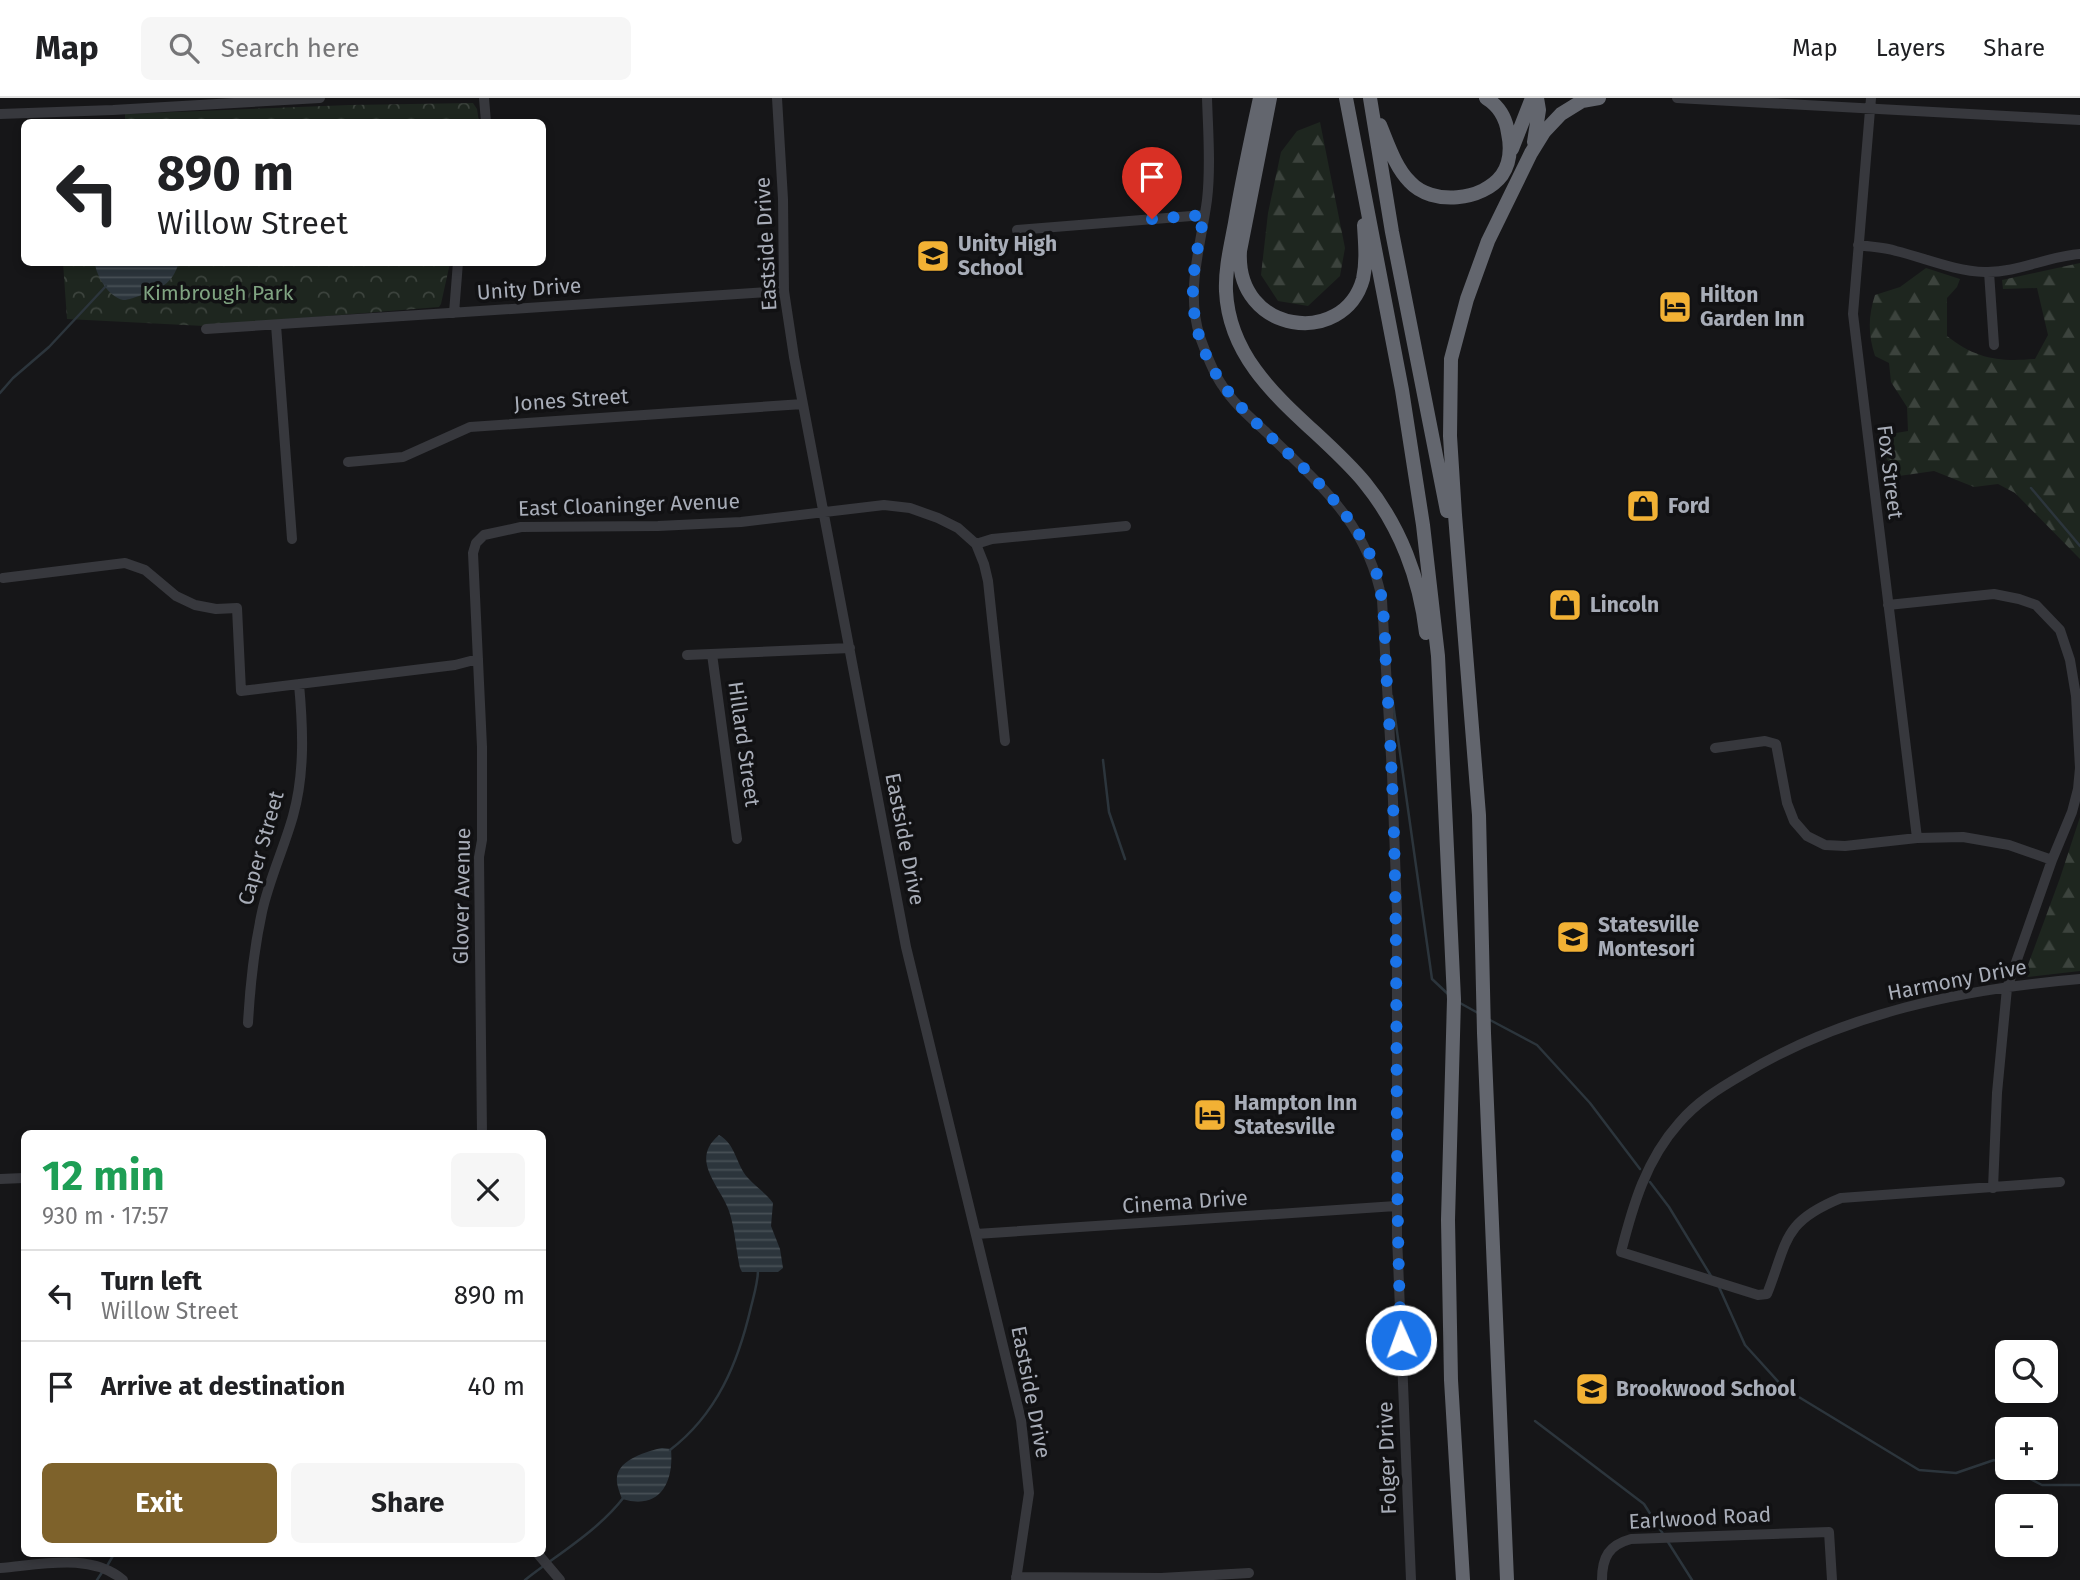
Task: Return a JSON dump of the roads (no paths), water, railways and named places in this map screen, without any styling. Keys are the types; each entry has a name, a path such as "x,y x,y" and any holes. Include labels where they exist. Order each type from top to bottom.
{"highway":[{"path":"1270,98 1260,105 1227,264 1226,292 1231,320 1240,347 1255,372 1366,484 1393,524 1413,567 1426,630 1447,864"},
{"path":"1260,105 1280,98"},
{"path":"1486,98 1500,110 1507,123 1509,158"},
{"path":"1371,103 1398,166 1411,184 1430,195 1452,198 1474,194 1490,187 1502,174 1534,98"},
{"path":"1531,153 1537,132 1534,98"},
{"path":"1507,1580 1483,1033 1479,815 1450,436 1451,359 1467,299 1488,241 1531,153 1544,132 1561,114 1582,102 1599,98"},
{"path":"1347,103 1402,390 1423,525 1438,656 1454,999 1448,1220 1451,1367 1463,1580"},
{"path":"1371,103 1392,232 1435,441 1462,595"},
{"path":"1260,105 1239,262 1240,273 1248,293 1262,308 1279,319 1299,324 1319,321 1338,313 1352,299 1362,281 1366,261 1364,225 1354,140"}],"street":[{"path":"0,114 320,98"},
{"path":"484,98 486,119"},
{"name":"Eastside Drive","path":"776,98 783,199 784,291 823,513 906,947 1021,1420 1029,1493 1016,1578"},
{"name":"Folger Drive","path":"1207,98 1207,198 1193,295 1195,318 1212,367 1222,386 1236,402 1323,488 1352,523 1377,572 1384,630 1396,897 1396,1206 1411,1580"},
{"path":"1677,98 1871,104 2080,120"},
{"name":"Fox Street","path":"1871,104 1854,278 1853,325 1917,838"},
{"path":"1017,230 1204,215"},
{"path":"1858,245 1893,250 1957,269 1989,272 2010,270 2064,255 2080,254"},
{"path":"454,313 458,266"},
{"path":"1989,272 1994,345"},
{"name":"Unity Drive","path":"206,330 784,291"},
{"path":"276,325 292,539"},
{"name":"Jones Street","path":"348,462 403,457 470,427 803,404"},
{"name":"East Cloaninger Avenue","path":"478,659 473,553 476,543 484,535 521,527 741,522 884,505 910,508 938,517 958,528 976,544"},
{"path":"1006,741 988,581 976,544 992,539 1126,526"},
{"path":"3,578 125,563 145,570 176,596 195,605 216,609 237,608 241,691 455,665 478,659"},
{"path":"1888,605 1994,594 2036,605 2060,630 2070,660 2076,696 2080,768 2078,789 2007,988 1997,1093 1993,1188 2060,1182"},
{"path":"687,655 850,648"},
{"name":"Hillard Street","path":"712,654 737,839"},
{"name":"Glover Avenue","path":"478,659 482,747 482,840 479,857 482,1130"},
{"name":"Caper Street","path":"248,1023 252,966 263,909 294,813 301,771 303,727 299,684"},
{"path":"1715,748 1765,741 1776,744 1787,803 1794,821 1807,836 1825,845 1845,846 1917,838 1963,837 2009,845 2052,860"},
{"name":"Harmony Drive","path":"1993,1188 1841,1198 1817,1208 1799,1222 1785,1240 1767,1294 1758,1295 1621,1252 1638,1190 1655,1155 1678,1124 1703,1098 1760,1064 1817,1037 1877,1015 1939,999 2080,979"},
{"path":"0,1179 21,1178"},
{"name":"Cinema Drive","path":"976,1234 1396,1206"},
{"name":"Earlwood Road","path":"1602,1580 1606,1554 1616,1543 1631,1539 1829,1532 1832,1580"},
{"path":"541,1557 560,1580"},
{"path":"0,1567 97,1565 114,1572 123,1580"},
{"path":"1016,1578 1160,1579 1249,1573"}],"waterway":[{"path":"0,393 49,347 106,286"},
{"path":"2031,488 2080,546"},
{"path":"1392,696 1432,979 1449,995"},
{"path":"1103,760 1109,812 1125,859"},
{"path":"1460,1003 1478,1013"},
{"path":"1490,1020 1537,1045 1590,1103 1640,1169"},
{"path":"1650,1182 1669,1207 1711,1276"},
{"path":"670,1450 701,1420 723,1386 746,1328 758,1270"},
{"path":"1719,1287 1745,1345 1784,1388 1919,1470 1956,1473 1995,1461"},
{"path":"1535,1421 1644,1504 1663,1534"},
{"path":"2032,1480 2042,1485 2080,1485"},
{"path":"525,1580 602,1521 624,1497"},
{"path":"1668,1542 1692,1580"},
{"path":"107,1566 112,1557"},
{"path":"97,1580 103,1571"}],"place":[{"name":"Unity High School","path":"933,256"},
{"name":"Hilton Garden Inn","path":"1675,307"},
{"name":"Ford","path":"1643,506"},
{"name":"Lincoln","path":"1565,605"},
{"name":"Statesville Montesori","path":"1573,937"},
{"name":"Hampton Inn Statesville","path":"1210,1115"},
{"name":"Brookwood School","path":"1592,1389"}],"park label":[{"name":"Kimbrough Park","path":"218,293"}]}
